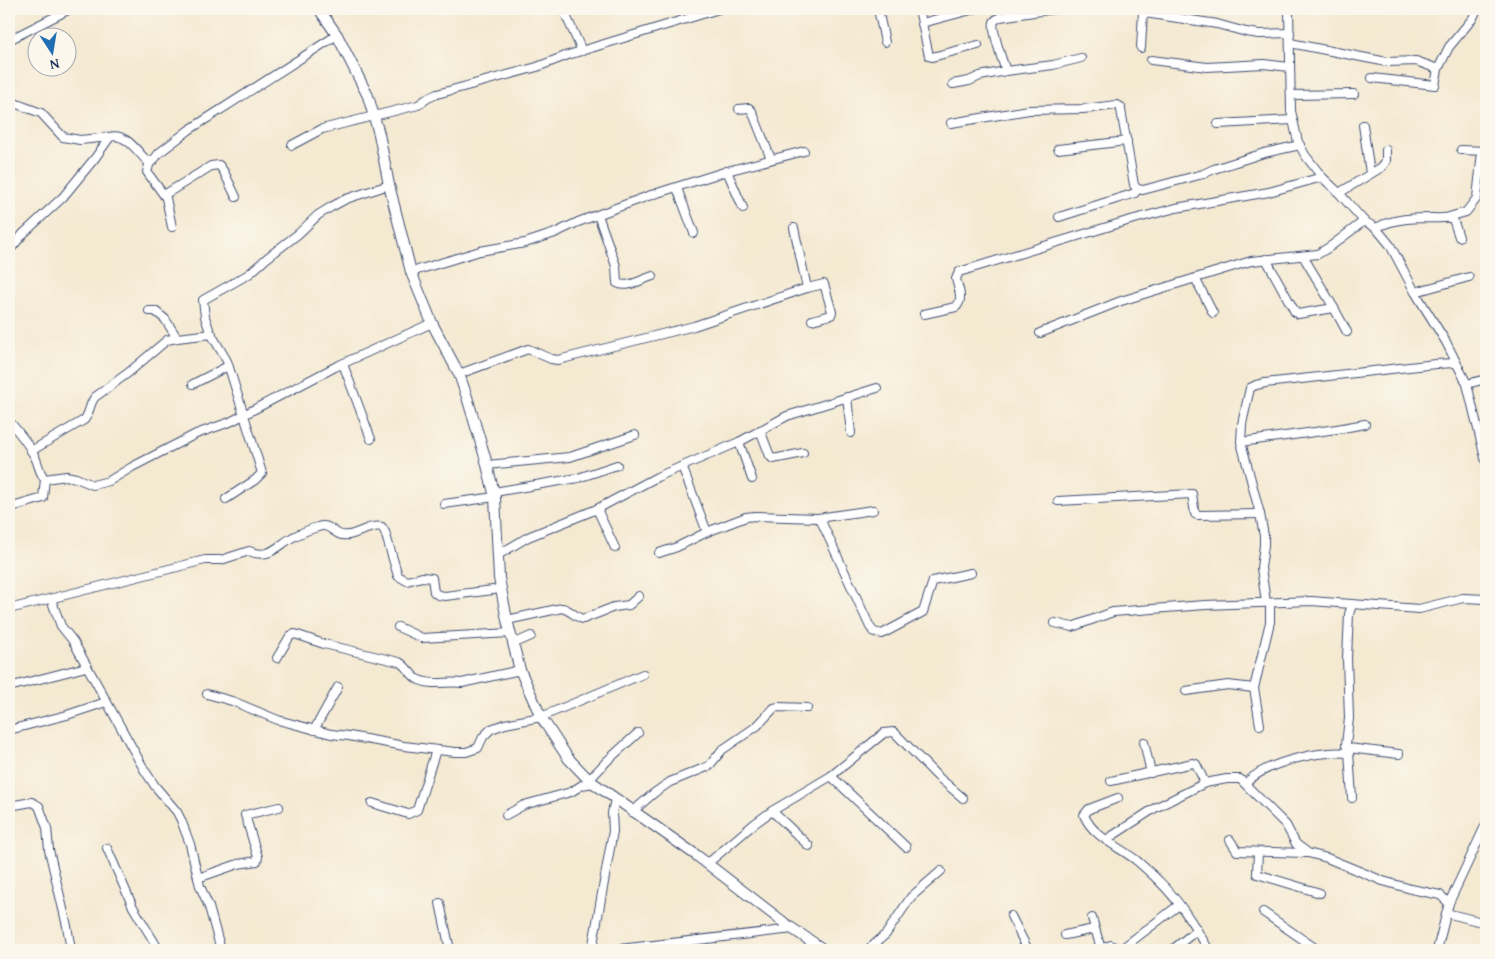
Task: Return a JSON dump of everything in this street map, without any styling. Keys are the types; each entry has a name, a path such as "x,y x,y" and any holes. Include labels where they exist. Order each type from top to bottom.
{"street":[{"path":"9,40 70,9"},
{"path":"319,9 337,35 368,96 380,134 389,185 410,272 432,323 459,374 467,396 494,495 501,589 507,620 520,670 541,717 568,758 591,782 824,950"},
{"path":"563,9 582,51"},
{"path":"292,144 335,124 360,120 418,105 437,94 529,69 719,9"},
{"path":"878,9 885,42"},
{"path":"919,9 928,56 932,57 978,45"},
{"path":"922,23 975,9"},
{"path":"1006,71 998,50 993,24 995,20 1000,17 1055,9"},
{"path":"1289,9 1291,110 1296,136 1305,155 1322,177 1364,221 1376,228 1390,245 1415,292 1446,342 1467,384 1486,462"},
{"path":"1372,78 1436,84 1438,68 1450,47 1473,18 1477,9"},
{"path":"1141,48 1142,11 1218,24 1259,34 1290,33"},
{"path":"172,227 168,204 164,195 147,172 150,162 188,130 337,35"},
{"path":"1290,43 1387,62 1416,61 1438,68"},
{"path":"953,84 969,81 980,76 1053,65 1081,58"},
{"path":"1151,60 1207,67 1264,64 1290,67"},
{"path":"1291,95 1354,94"},
{"path":"9,101 41,113 63,137 80,140 120,136 126,139 150,162"},
{"path":"951,123 1029,110 1083,109 1117,105 1120,107 1134,185 1137,189 1143,190 1199,175 1258,154 1300,145"},
{"path":"740,109 748,108 752,111 771,159"},
{"path":"1218,124 1293,120"},
{"path":"1363,125 1370,173"},
{"path":"9,251 23,234 62,198 110,138"},
{"path":"1058,148 1127,141"},
{"path":"1339,193 1385,164 1386,150"},
{"path":"1376,228 1384,224 1418,217 1449,217 1466,212 1476,198 1484,152 1461,150"},
{"path":"410,272 480,251 525,243 651,195 727,171 804,151"},
{"path":"164,195 211,166 219,165 236,197"},
{"path":"727,171 742,208"},
{"path":"924,314 958,305 960,300 956,275 960,272 1176,208 1269,192 1322,177"},
{"path":"226,499 255,480 262,473 228,366 212,334 202,303 205,298 248,274 330,207 346,199 389,185"},
{"path":"677,188 694,234"},
{"path":"1059,217 1129,195 1137,189"},
{"path":"598,215 616,266 617,283 622,286 652,276"},
{"path":"1449,217 1453,219 1459,237"},
{"path":"1040,332 1121,301 1251,261 1312,256 1326,250 1364,221"},
{"path":"794,228 807,288"},
{"path":"1303,256 1347,332"},
{"path":"1266,259 1295,312 1298,314 1334,308"},
{"path":"1415,292 1469,277"},
{"path":"1195,278 1213,312"},
{"path":"459,374 528,349 558,360 694,326 824,284 832,312 831,315 812,320"},
{"path":"149,311 155,311 165,319 177,338"},
{"path":"45,479 66,476 93,485 109,481 132,466 196,434 230,422 343,364 432,323"},
{"path":"31,451 84,420 91,401 95,397 128,373 167,340 212,334"},
{"path":"1260,725 1254,688 1270,622 1262,568 1264,546 1260,514 1241,442 1242,424 1250,388 1256,385 1456,363"},
{"path":"343,364 371,438"},
{"path":"193,384 228,366"},
{"path":"1467,384 1486,378"},
{"path":"498,555 528,537 597,509 651,480 739,442 787,416 877,388"},
{"path":"847,397 851,433"},
{"path":"9,421 35,456 41,476 45,479"},
{"path":"1241,442 1337,430 1365,424"},
{"path":"760,430 770,456 773,459 803,453"},
{"path":"487,465 570,457 635,435"},
{"path":"739,442 752,479"},
{"path":"444,504 578,478 617,465"},
{"path":"682,466 707,532"},
{"path":"9,508 43,498 45,479"},
{"path":"1058,501 1192,494 1195,514 1198,515 1260,514"},
{"path":"597,509 615,548"},
{"path":"659,553 746,517 818,518 873,510"},
{"path":"818,518 874,632 882,634 923,612 933,581 971,573"},
{"path":"9,610 205,560 221,560 249,551 258,555 266,553 273,551 293,537 323,525 329,527 336,534 343,535 376,526 382,527 398,576 407,581 422,577 432,578 434,590 438,595 445,596 501,589"},
{"path":"507,620 562,608 571,611 581,619 588,618 614,607 629,605 639,596"},
{"path":"1055,623 1072,627 1113,612 1166,607 1268,605 1311,601 1419,609 1463,598 1486,599"},
{"path":"51,599 58,619 145,771 177,812 186,831 198,878 209,907 221,950"},
{"path":"1352,605 1349,614 1347,658 1349,701 1346,744 1352,798"},
{"path":"398,627 422,638 510,633"},
{"path":"277,658 290,636 295,634 324,644 399,662 406,666 418,680 429,683 462,683 520,670"},
{"path":"513,644 531,636"},
{"path":"9,687 86,667"},
{"path":"207,694 232,701 278,720 314,730 404,746 466,752 475,750 480,746 483,737 491,729 541,717 643,674"},
{"path":"1186,690 1228,685 1254,688"},
{"path":"314,730 338,687"},
{"path":"9,730 67,715 106,702"},
{"path":"632,812 670,782 709,766 722,750 757,726 774,708 807,708"},
{"path":"707,864 772,810 832,776 884,733 894,732 937,776 963,798"},
{"path":"506,815 524,805 571,792 591,782 607,761 638,734"},
{"path":"1144,742 1151,773"},
{"path":"372,803 408,814 416,810 436,750"},
{"path":"1247,785 1246,783 1252,777 1277,765 1322,753 1348,751 1399,754"},
{"path":"1111,781 1196,764 1206,783"},
{"path":"832,776 906,847"},
{"path":"1106,840 1155,808 1206,783 1227,779 1240,779 1286,824 1296,844 1308,852 1384,881 1440,895 1449,903"},
{"path":"1118,798 1089,809 1084,815 1088,823 1106,840 1135,859 1161,882 1197,930 1209,950"},
{"path":"592,950 613,831 612,812 615,799"},
{"path":"9,806 32,802 39,806 47,828 49,850 71,950"},
{"path":"198,878 238,864 257,861 258,857 245,815 279,807"},
{"path":"772,810 809,846"},
{"path":"1437,950 1449,903 1486,824"},
{"path":"1230,840 1237,851 1308,852"},
{"path":"107,848 133,907 159,950"},
{"path":"1258,852 1257,874 1259,876 1274,878 1320,893"},
{"path":"868,950 886,934 911,897 941,871"},
{"path":"440,904 450,950"},
{"path":"1092,918 1099,950 1111,945 1120,950 1179,905"},
{"path":"1263,912 1318,950"},
{"path":"1446,913 1486,923"},
{"path":"1012,916 1028,950"},
{"path":"611,950 793,929"},
{"path":"1064,935 1094,929"},
{"path":"1172,950 1197,930"}]}
